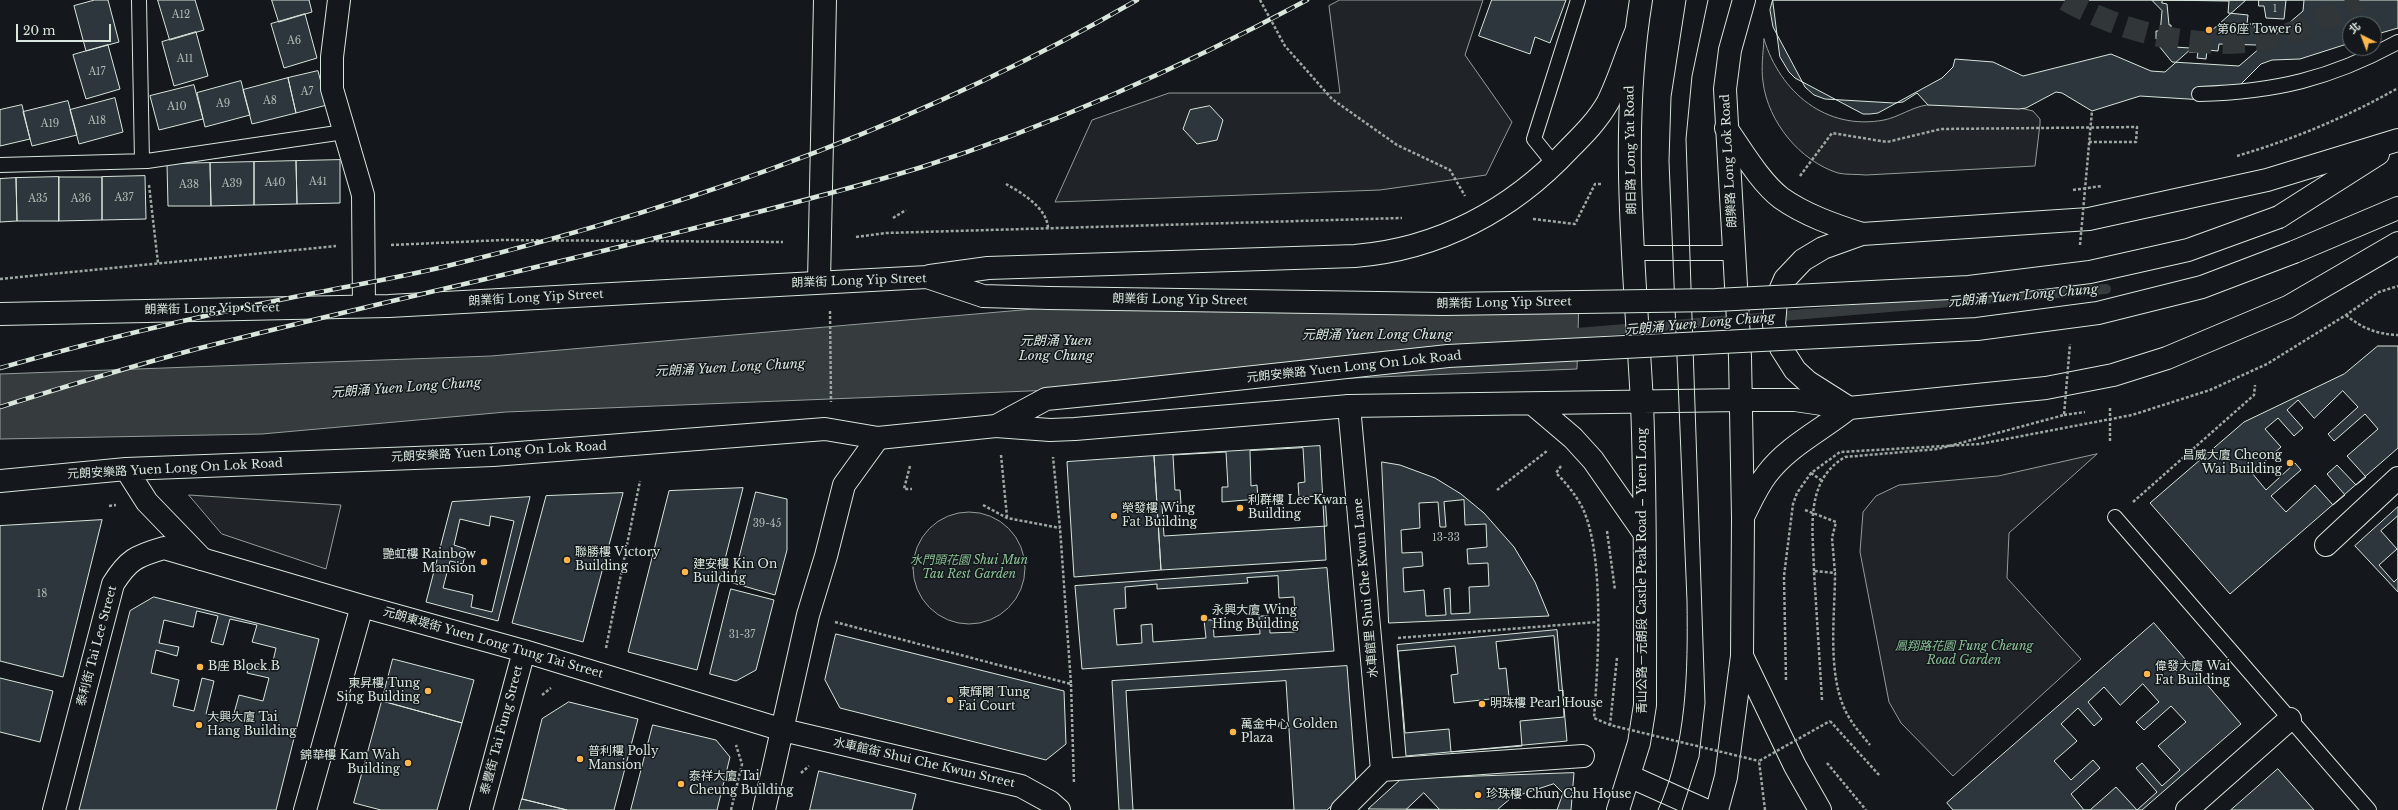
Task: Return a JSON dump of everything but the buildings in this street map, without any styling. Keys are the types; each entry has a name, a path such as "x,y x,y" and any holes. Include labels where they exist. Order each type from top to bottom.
{"main road":[{"path":"339,0 332,57 332,89 364,195 364,306"},
{"path":"819,281 825,0"},
{"name":"朗日路 Long Yat Road","path":"1634,253 1629,118 1636,32 1641,0"},
{"name":"朗樂路 Long Lok Road","path":"1734,253 1725,89 1730,50 1744,0"},
{"path":"927,277 988,268 1384,253 1448,235 1473,224 1506,204 1555,165 1595,120 1608,102 1636,32"},
{"path":"1726,128 1766,182 1780,197 1828,223 1862,234"},
{"path":"1849,408 1808,382 1795,370 1781,348 1774,325 1776,300 1785,279 1803,260 1823,248 1862,234 2089,219 2267,180 2398,141"},
{"name":"朗業街 Long Yip Street","path":"0,314 364,306 696,290 819,281 927,277 983,296 1444,304 1716,300 1969,287 2090,272 2188,250 2279,217 2398,141"},
{"name":"元朗安樂路 Yuen Long On Lok Road","path":"996,426 1046,400 1448,356 1977,329 2098,314 2202,287 2294,252 2398,208"},
{"path":"1642,401 1795,400 1849,408 2046,388 2113,375 2167,358 2288,307 2398,243"},
{"name":"青山公路－元朗段 Castle Peak Road – Yuen Long","path":"1618,810 1639,743 1645,705 1642,401 1634,253"},
{"path":"1718,810 1726,778 1742,656 1743,518 1740,357 1734,253"},
{"name":"元朗安樂路 Yuen Long On Lok Road","path":"0,481 126,469 493,455 825,429 878,438 996,426 1050,430 1075,429 1349,406 1642,401"},
{"path":"1533,404 1574,438 1588,454 1644,533"},
{"name":"水車館里 Shui Che Kwun Lane","path":"1349,406 1382,770"},
{"path":"1743,518 1754,494 1767,474 1791,451 1849,408"},
{"path":"764,810 808,615 826,556 844,485 878,438"},
{"path":"126,469 146,502 202,559"},
{"path":"2326,545 2398,478"},
{"name":"泰利街 Tai Lee Street","path":"54,810 113,584 125,565 144,554 164,548 202,559"},
{"name":"元朗東堤街 Yuen Long Tung Tai Street","path":"202,559 362,606 524,651 783,730"},
{"path":"305,810 362,606"},
{"name":"泰豐街 Tai Fung Street","path":"481,810 524,651"},
{"path":"1742,656 1795,766 1820,810"},
{"path":"2186,810 2290,719"},
{"name":"水車館街 Shui Che Kwun Street","path":"783,730 1020,786 1050,802 1059,810"},
{"path":"1342,810 1382,770 1583,756"},
{"path":"1629,776 1705,810"}],"lane":[{"path":"139,0 144,161"},
{"path":"1555,165 1534,139 1578,0"},
{"path":"2199,94 2244,93 2283,87 2326,74 2375,55 2398,42"},
{"path":"0,165 144,161 344,132"},
{"path":"1634,253 1734,253"},
{"path":"2115,517 2369,810"}],"path":[{"path":"1260,0 1285,46 1332,99 1397,144 1450,170 1467,199"},
{"path":"2236,156 2279,143 2328,124 2398,88"},
{"path":"1804,170 1832,133 1887,142 1941,129 2099,126 2137,127 2136,142 2089,142"},
{"path":"144,161 158,263"},
{"path":"1006,184 1023,194 1048,218 1048,228"},
{"path":"1530,218 1575,224 1596,184 1610,184"},
{"path":"2066,191 2105,185"},
{"path":"893,218 906,210"},
{"path":"856,237 886,232 1392,218"},
{"path":"383,246 503,240 783,242"},
{"path":"0,279 337,246"},
{"path":"1788,686 1786,679 1784,576 1793,504 1802,485 1811,473 1840,452 1980,444 2132,415 2210,390 2267,364 2346,315 2379,292 2396,287"},
{"path":"829,308 831,319 831,400"},
{"path":"2346,315 2368,331 2398,336"},
{"path":"2115,517 2254,395 2255,385"},
{"path":"2110,408 2110,443"},
{"path":"1822,700 1813,532 1815,497 1823,476 1833,464 1845,457 1938,449 2064,415 2085,412"},
{"path":"1497,490 1550,449"},
{"path":"1001,454 1007,518"},
{"path":"1052,454 1060,528 1071,684 1074,784"},
{"path":"1563,463 1556,473 1570,485 1584,510 1593,540 1597,602 1597,659 1594,718 1610,725 1759,761 1830,721 1880,776"},
{"path":"910,466 904,489 912,489"},
{"path":"1806,470 1821,480"},
{"path":"604,656 640,481"},
{"path":"982,505 995,510 1007,518 1060,528"},
{"path":"1805,510 1836,522 1832,538 1835,572 1834,675 1845,709 1856,728 1870,745"},
{"path":"1606,529 1616,595"},
{"path":"1814,571 1835,572"},
{"path":"835,622 1071,684"},
{"path":"1371,640 1597,622"},
{"path":"1610,725 1617,650"},
{"path":"536,700 551,688 556,687"},
{"path":"1806,731 1810,737"},
{"path":"731,810 742,764 735,740"},
{"path":"1759,761 1765,810"},
{"path":"1827,762 1866,810"},
{"path":"799,779 800,774 811,764"}],"green space":[{"path":"1340,0 1483,0 1465,55 1512,122 1486,175 1380,190 1055,202 1092,120 1169,93 1340,93 1329,6"},
{"path":"1764,39 1771,58 1781,76 1794,91 1808,104 1825,113 1843,119 1863,122 1884,120 1921,106 1931,104 2008,107 2033,111 2040,119 2035,166 1866,175 1841,174 1824,167 1811,159 1788,138 1771,111 1766,97 1762,77"},
{"name":"鳳翔路花園 Fung Cheung Road Garden","path":"2097,454 2009,533 2007,578 2081,659 1953,776 1901,723 1889,702 1860,552 1863,512 1876,496 1899,485 1998,476"},
{"path":"189,495 341,505 326,569 222,534"},
{"name":"水門頭花園 Shui Mun Tau Rest Garden","path":"969,512 991,516 1009,528 1021,546 1025,568 1021,590 1009,608 991,620 969,624 947,620 929,608 917,590 913,568 917,546 929,528 947,516"}],"water":[{"name":"元朗涌 Yuen Long Chung","path":"1579,298 1577,369 506,412 262,434 0,439 0,374 491,356 1045,308"}],"waterway":[{"name":"元朗涌 Yuen Long Chung","path":"1565,334 2106,289"}],"tunnel":[{"path":"2065,0 2114,23 2140,31 2166,37 2219,43 2246,42 2273,38 2294,32 2340,11 2359,0"}],"tram line":[{"path":"1658,810 1668,785 1680,734 1684,708 1687,654 1687,601 1669,161 1671,97 1686,0"},
{"path":"1682,810 1699,757 1705,703 1686,139 1692,76 1708,0"}],"railway":[{"path":"0,368 111,338 186,320 447,266 536,243 626,217 714,189 801,158 888,123 973,86 1056,45 1137,0"},
{"path":"0,407 106,374 185,352 635,243 866,184 922,167 1021,132 1119,92 1214,48 1307,0"}],"place":[{"name":"第6座 Tower 6","path":"2209,30"},
{"name":"昌威大廈 Cheong Wai Building","path":"2290,463"},
{"name":"利群樓 Lee Kwan Building","path":"1240,508"},
{"name":"榮發樓 Wing Fat Building","path":"1114,516"},
{"name":"聯勝樓 Victory Building","path":"567,560"},
{"name":"艷虹樓 Rainbow Mansion","path":"484,562"},
{"name":"建安樓 Kin On Building","path":"685,572"},
{"name":"永興大廈 Wing Hing Building","path":"1204,618"},
{"name":"B座 Block B","path":"200,667"},
{"name":"偉發大廈 Wai Fat Building","path":"2147,674"},
{"name":"東昇樓 Tung Sing Building","path":"428,691"},
{"name":"東輝閣 Tung Fai Court","path":"950,700"},
{"name":"明珠樓 Pearl House","path":"1482,704"},
{"name":"大興大廈 Tai Hang Building","path":"199,725"},
{"name":"萬金中心 Golden Plaza","path":"1233,732"},
{"name":"普利樓 Polly Mansion","path":"580,759"},
{"name":"錦華樓 Kam Wah Building","path":"408,763"},
{"name":"泰祥大廈 Tai Cheung Building","path":"681,784"},
{"name":"珍珠樓 Chun Chu House","path":"1478,795"}]}
